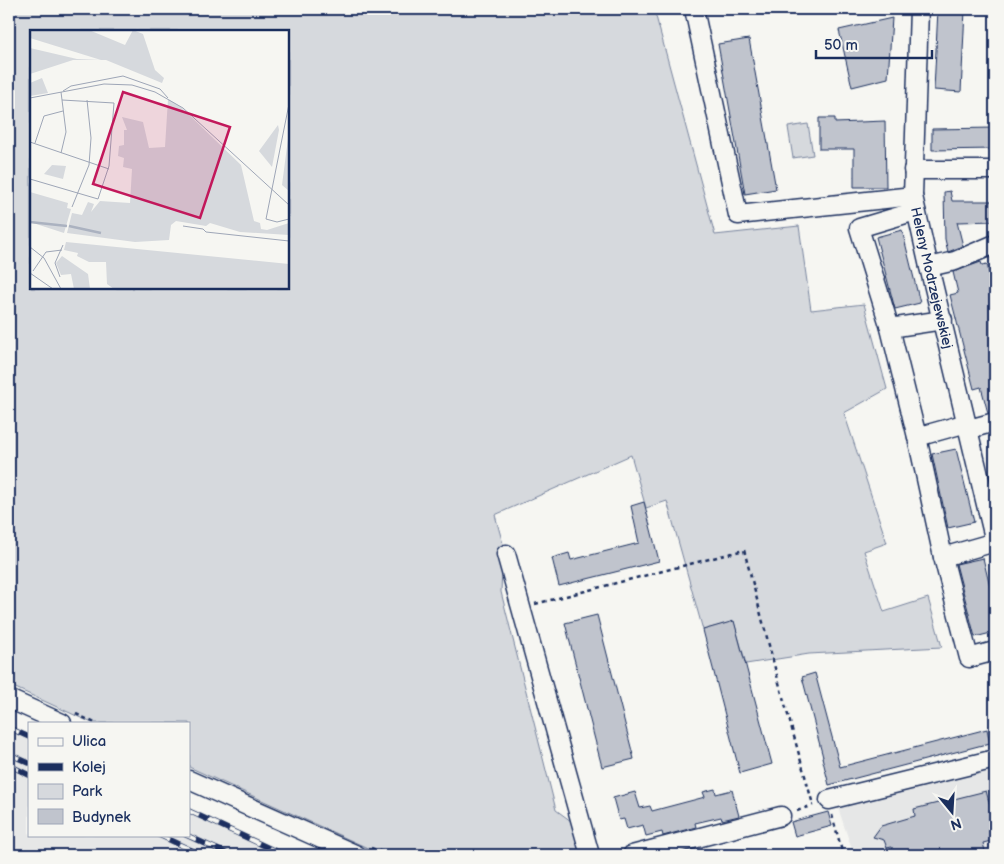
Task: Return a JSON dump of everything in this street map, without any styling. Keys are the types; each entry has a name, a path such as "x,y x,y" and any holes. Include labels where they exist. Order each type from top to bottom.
{"street":[{"path":"694,9 738,215 915,204"},
{"name":"Heleny Modrzejewskiej","path":"919,9 913,170 915,204 995,542"},
{"path":"913,170 995,170"},
{"path":"915,204 859,228 890,328 917,436 943,557 969,658 995,651"},
{"path":"929,267 956,261 995,244"},
{"path":"890,328 943,320"},
{"path":"917,436 995,422"},
{"path":"943,557 995,542"},
{"path":"506,554 590,855"},
{"path":"9,699 60,722"},
{"path":"828,800 995,758"},
{"path":"190,780 357,855"},
{"path":"632,855 781,816"}],"path":[{"path":"522,608 744,550 813,805 828,800 843,855"}],"shaded area":[{"path":"9,725 28,734 28,836 190,836 190,808 292,855 9,855"},
{"path":"995,754 995,855 854,855 832,790"}],"green space":[{"path":"9,9 654,9 715,235 799,226 811,310 864,304 887,389 844,413 887,543 864,551 884,612 928,598 942,647 809,654 746,664 734,622 703,630 667,501 646,508 631,455 495,515 503,544 501,592 556,810 571,821 581,855 383,855 190,767 190,722 90,722 9,685"},
{"path":"808,124 813,155 793,158 788,127"}],"building":[{"path":"938,9 965,10 961,92 934,90"},
{"path":"892,18 888,78 852,87 839,30"},
{"path":"749,39 776,189 745,194 718,44"},
{"path":"819,118 835,118 835,123 885,121 886,187 854,187 854,149 819,149"},
{"path":"995,128 995,149 932,150 932,129"},
{"path":"950,191 952,201 995,201 995,221 957,222 963,246 948,252 945,239 944,192"},
{"path":"902,230 920,303 895,309 876,237"},
{"path":"981,262 982,265 987,264 995,299 995,412 988,413 981,387 974,389 950,295 958,293 953,272"},
{"path":"956,449 974,522 948,528 932,454"},
{"path":"644,502 659,561 559,586 552,558 569,553 571,560 639,543 631,506"},
{"path":"983,558 995,608 995,632 975,637 956,564"},
{"path":"597,615 634,759 602,767 565,623"},
{"path":"734,621 772,764 740,773 703,630"},
{"path":"815,673 840,767 987,729 990,743 829,785 802,677"},
{"path":"715,789 716,794 732,790 739,816 722,820 721,817 695,823 696,827 663,836 662,832 646,836 643,825 627,829 624,819 619,820 613,798 635,792 640,808 650,806 652,811 705,797 703,792"},
{"path":"986,791 995,823 995,840 983,843 986,855 895,855 892,847 887,848 884,840 873,837 881,826 915,816 914,809"},
{"path":"828,812 832,826 795,836 791,822"}],"railway":[{"path":"9,728 28,737"},
{"path":"9,754 28,763"},
{"path":"9,765 28,774"},
{"path":"190,811 284,855"},
{"path":"161,836 202,855"},
{"path":"188,836 230,855"}]}
